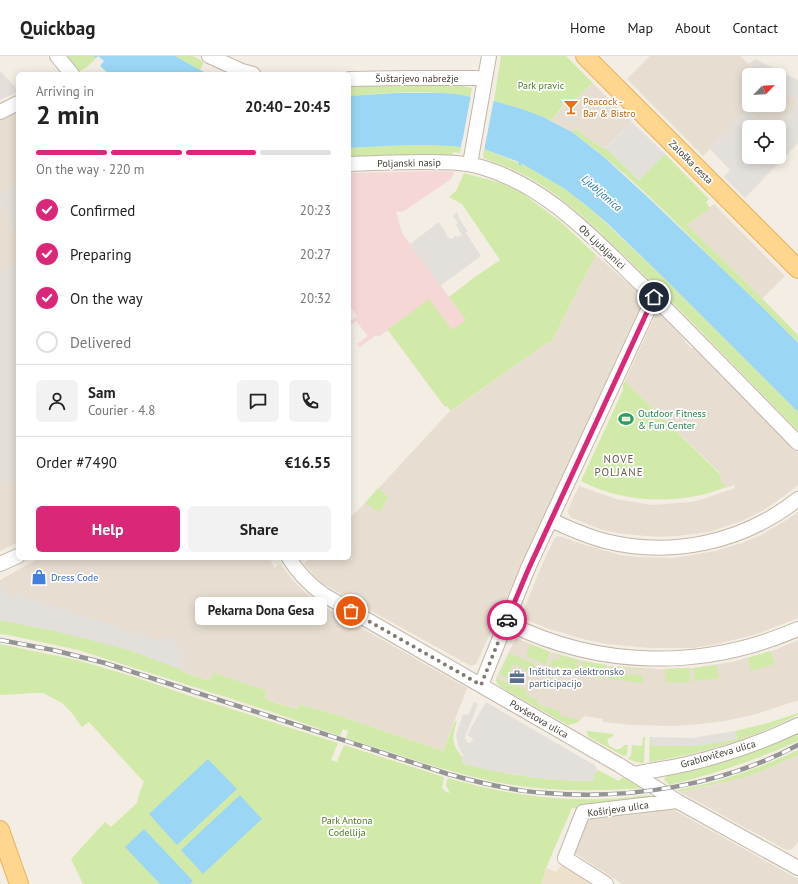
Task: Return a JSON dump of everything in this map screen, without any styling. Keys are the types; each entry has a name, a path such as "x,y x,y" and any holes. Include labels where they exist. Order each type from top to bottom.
{"main road":[{"name":"Zaloška cesta","path":"585,56 798,268"},
{"path":"0,830 19,884"}],"street":[{"path":"57,56 70,72"},
{"path":"209,56 246,72"},
{"path":"470,164 490,56"},
{"name":"Šuštarjevo nabrežje","path":"351,78 407,78 484,85"},
{"path":"0,112 16,104"},
{"name":"Poljanski nasip","path":"351,164 414,162 470,164"},
{"name":"Ob Ljubljanici","path":"470,164 487,169 532,189 552,202 569,216 654,297 798,443"},
{"path":"481,685 528,570 654,297"},
{"path":"551,520 589,536 617,543 646,547 682,546 714,541 749,529 776,514 798,499"},
{"path":"0,564 16,557"},
{"name":"Povšetova ulica","path":"290,560 304,578 324,595 635,774 677,801 796,863"},
{"path":"506,622 543,638 572,647 610,655 650,659 688,657 727,652 764,642 798,629"},
{"name":"Grablovičeva ulica","path":"635,774 715,756 762,741 798,725"},
{"name":"Koširjeva ulica","path":"606,884 565,858 583,812 677,801"}],"shaded area":[{"path":"650,56 740,56 753,68 742,68 742,112 746,112 703,156 627,79"},
{"path":"755,59 773,68 753,68 749,64"},
{"path":"0,71 16,88 16,93 0,100"},
{"path":"786,74 798,80 798,103 786,91"},
{"path":"593,83 632,122 604,149 582,134 577,128 572,132 551,121 566,103 574,100"},
{"path":"786,91 798,103 782,120 757,120 750,112 786,112"},
{"path":"798,103 798,143 786,155 786,120 782,120"},
{"path":"16,111 16,184 0,194 0,119"},
{"path":"746,112 749,112 757,120 742,120 742,164 778,164 745,198 724,177 730,170 710,149"},
{"path":"632,122 665,154 639,180 606,148"},
{"path":"454,172 451,179 407,209 402,212 396,211 402,233 466,320 502,374 451,411 447,406 445,407 388,330 378,337 376,335 360,347 357,344 368,336 356,321 351,325 351,320 357,316 351,307 351,173"},
{"path":"16,184 16,236 0,200 0,194"},
{"path":"0,200 16,236 16,263 0,271"},
{"path":"714,204 785,276 762,299 687,225"},
{"path":"457,212 468,232 466,233 481,256 440,286 410,244 439,222 449,238 452,239 455,235 457,237 462,235 456,225 458,223 453,216"},
{"path":"596,255 645,298 476,664 471,666 319,582 304,564 308,560 351,560 351,517 450,410 452,411 548,342 551,343"},
{"path":"16,263 16,479 0,485 0,271"},
{"path":"657,311 685,340 685,342 691,348 694,348 798,453 798,485 764,510 742,521 709,532 658,537 624,534 603,530 572,518 567,512 579,486 616,499 652,505 690,502 735,488 734,485 728,487 724,485 720,480 721,474 625,381"},
{"path":"16,479 16,543 0,551 0,485"},
{"path":"798,512 798,618 757,634 717,644 693,648 648,648 607,644 587,640 546,628 527,620 523,615 539,572 554,539 558,536 620,555 674,558 715,551 742,543 761,535"},
{"path":"36,560 271,560 274,568 280,564 307,594 323,606 467,688 443,751 300,704 298,709 270,701 265,698 267,691 210,681 186,673 180,669 55,631 0,620 0,580"},
{"path":"0,583 8,597 12,598 15,594 162,641 172,636 176,645 179,644 184,656 189,654 190,656 184,661 184,664 180,669 129,650 55,631 0,620"},
{"path":"516,638 550,652 583,661 610,666 661,669 693,668 732,662 775,650 798,640 798,701 756,714 725,721 700,724 673,726 633,725 603,722 603,719 585,716 576,723 568,725 502,688 497,683 496,678"},
{"path":"474,702 478,704 465,737 468,743 473,740 467,735 486,702 596,766 597,772 594,774 594,781 537,778 488,770 462,763 463,755 458,746 456,735 463,714 468,715"},
{"path":"735,731 737,739 711,744 693,746 651,746 651,737 692,738"},
{"path":"798,755 798,842 791,850 786,850 680,792 713,785 762,771"},
{"path":"672,809 798,879 798,884 622,884 573,852 588,818"},
{"path":"564,865 593,884 541,884 546,868 556,872 561,866"}],"green space":[{"path":"66,56 93,56 96,58 87,67 78,72"},
{"path":"175,56 193,56 204,62 200,70"},
{"name":"Park pravic","path":"501,56 566,56 593,83 574,100 565,103 551,121 522,109 494,101"},
{"path":"453,84 472,88 470,97 425,92 351,96 351,85"},
{"path":"576,128 604,149 606,148 639,180 665,154 709,199 706,202 710,208 687,225 798,335 798,343 630,179 572,132"},
{"path":"439,144 461,147 460,153 453,152 452,156 351,159 351,148"},
{"path":"484,149 526,166 565,189 592,210 665,279 798,412 798,431 681,311 573,208 528,177 483,158"},
{"path":"464,173 501,183 518,190 561,222 596,255 551,343 548,342 451,411 447,406 445,407 387,330 429,299 452,330 466,320 449,297 500,260 462,204 449,197 456,191"},
{"path":"625,381 721,475 720,479 724,485 728,487 686,498 655,500 625,496 581,481 623,390 623,384"},
{"path":"378,488 388,497 380,512 365,503"},
{"path":"0,620 55,631 129,650 210,681 213,673 217,674 267,691 265,698 270,701 297,709 300,704 443,751 455,721 457,722 453,738 454,745 463,757 462,763 511,774 560,780 594,781 594,774 598,770 619,781 622,777 644,788 611,790 545,789 513,785 471,776 346,738 348,731 343,729 340,736 269,711 78,650 0,634"},
{"name":"Park Antona Codellija","path":"0,644 77,660 135,677 338,743 331,760 337,762 344,745 444,777 442,788 446,792 450,793 446,785 448,778 506,792 564,799 615,799 650,795 653,799 572,808 546,868 541,884 83,884 71,859 105,822 111,827 137,803 144,782 89,722 82,727 62,703 43,693 0,695"},
{"path":"530,644 550,652 546,665 526,656"},
{"path":"770,651 775,664 751,671 748,658"},
{"path":"509,653 535,664 532,673 513,664 507,678 499,674"},
{"path":"554,653 579,660 576,673 550,666 552,659 559,660 560,656"},
{"path":"583,661 606,665 604,679 579,674"},
{"path":"717,665 719,678 694,681 693,668"},
{"path":"610,666 643,669 622,668 622,674 643,675 643,683 608,679"},
{"path":"689,668 690,682 666,683 665,669"},
{"path":"496,678 527,690 525,695 538,700 537,704 560,711 560,715 580,720 576,723 568,725 502,688 497,683"},
{"path":"798,713 798,715 781,723 744,738 687,755 649,762 650,737 651,746 737,739 735,731 768,723"},
{"path":"586,732 613,734 613,736 607,740 609,745 617,749 624,745 628,745 627,755 623,756 589,737"},
{"path":"798,732 798,741 735,766 669,785 664,779 666,775"},
{"path":"643,737 645,737 644,763 628,759 631,755 632,745 642,746"},
{"path":"798,750 798,755 742,778 680,792 677,790 739,774"}],"water":[{"path":"98,56 175,56 204,72 107,72 100,66 104,61"},
{"name":"Ljubljanica","path":"396,93 455,94 494,101 522,109 543,117 572,132 604,157 653,202 798,343 798,412 608,224 565,189 526,166 522,164 520,166 518,164 519,162 484,149 485,144 462,140 461,147 419,145 351,148 351,96"},
{"path":"208,759 237,789 177,845 149,814"},
{"path":"240,795 262,819 203,874 181,850"},
{"path":"144,829 193,881 190,884 160,884 125,847"}],"pier":[{"path":"471,95 494,99 484,151 482,150 483,146 464,142 463,147 461,148"}],"railway":[{"path":"0,640 53,650 105,663 448,774 521,790 578,795 611,794 676,787 708,780 739,770 769,759 798,745"}],"way so far":[{"path":"351,611 481,685 507,620"}],"place":[{"name":"Peacock - Bar & Bistro","path":"571,107"},
{"name":"Outdoor Fitness & Fun Center","path":"626,419"},
{"name":"Dress Code","path":"39,577"},
{"name":"Pekarna Dona Gesa","path":"351,611"},
{"name":"Inštitut za elektronsko participacijo","path":"517,677"}],"district":[{"name":"NOVE POLJANE","path":"619,465"}],"route":[{"path":"507,620 528,570 654,297"}]}
